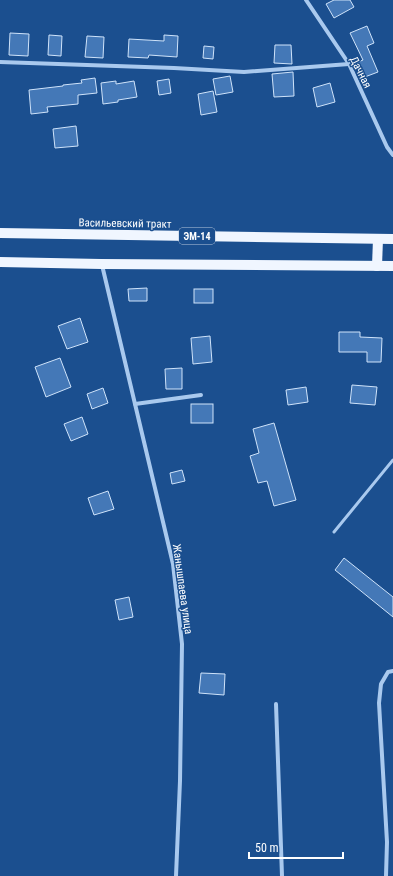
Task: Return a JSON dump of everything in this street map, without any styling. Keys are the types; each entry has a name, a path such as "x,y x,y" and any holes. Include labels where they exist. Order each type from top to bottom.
{"main road":[{"name":"Васильевский тракт","path":"0,233 393,239"},
{"path":"377,266 378,238"},
{"path":"0,262 393,266"}],"street":[{"name":"Дачная","path":"306,0 349,64 387,148 393,155"},
{"path":"0,62 244,72 349,64"},
{"name":"Жанышпаева улица","path":"101,264 173,564 182,644 180,781 176,876"},
{"path":"135,404 201,396"},
{"path":"386,876 387,842 379,703 381,684 388,672 393,671"},
{"path":"276,704 282,876"}],"lane":[{"path":"334,532 393,460"}],"building":[{"path":"334,0 350,0 354,7 334,18 326,4"},
{"path":"367,26 374,43 367,46 378,72 362,78 356,63 363,60 350,33"},
{"path":"10,33 29,34 28,56 9,55"},
{"path":"49,35 62,36 61,56 48,55"},
{"path":"164,35 178,36 177,57 149,55 148,58 128,57 129,39 164,41"},
{"path":"87,36 104,37 103,58 85,57"},
{"path":"275,45 291,45 292,64 274,63"},
{"path":"204,46 214,47 213,59 203,58"},
{"path":"293,72 294,96 274,97 272,74"},
{"path":"230,76 233,92 216,95 213,79"},
{"path":"95,78 97,93 78,95 78,104 47,107 48,112 31,114 29,90 82,83 81,80"},
{"path":"169,79 171,93 159,95 157,81"},
{"path":"116,81 116,84 134,81 137,97 103,104 101,83"},
{"path":"330,83 335,102 317,107 313,88"},
{"path":"213,91 217,112 201,115 198,94"},
{"path":"76,126 78,146 55,148 53,129"},
{"path":"147,288 147,301 129,301 128,289"},
{"path":"194,289 213,289 213,303 194,303"},
{"path":"80,318 88,342 67,349 58,326"},
{"path":"339,332 360,332 360,337 382,338 381,362 367,362 367,352 339,352"},
{"path":"210,336 212,362 193,364 191,338"},
{"path":"60,358 71,387 46,397 35,367"},
{"path":"182,368 182,389 166,389 165,369"},
{"path":"352,385 377,387 375,405 350,403"},
{"path":"306,387 308,402 288,405 286,390"},
{"path":"103,388 108,403 92,409 87,394"},
{"path":"191,404 213,404 213,423 191,423"},
{"path":"82,417 88,434 71,441 64,424"},
{"path":"274,423 296,500 274,506 267,481 258,483 250,456 259,453 253,429"},
{"path":"182,470 185,481 172,484 170,473"},
{"path":"108,491 114,509 94,515 88,498"},
{"path":"344,558 393,597 393,617 335,570"},
{"path":"129,597 133,617 119,620 115,600"},
{"path":"201,673 225,674 224,695 199,693"}]}
